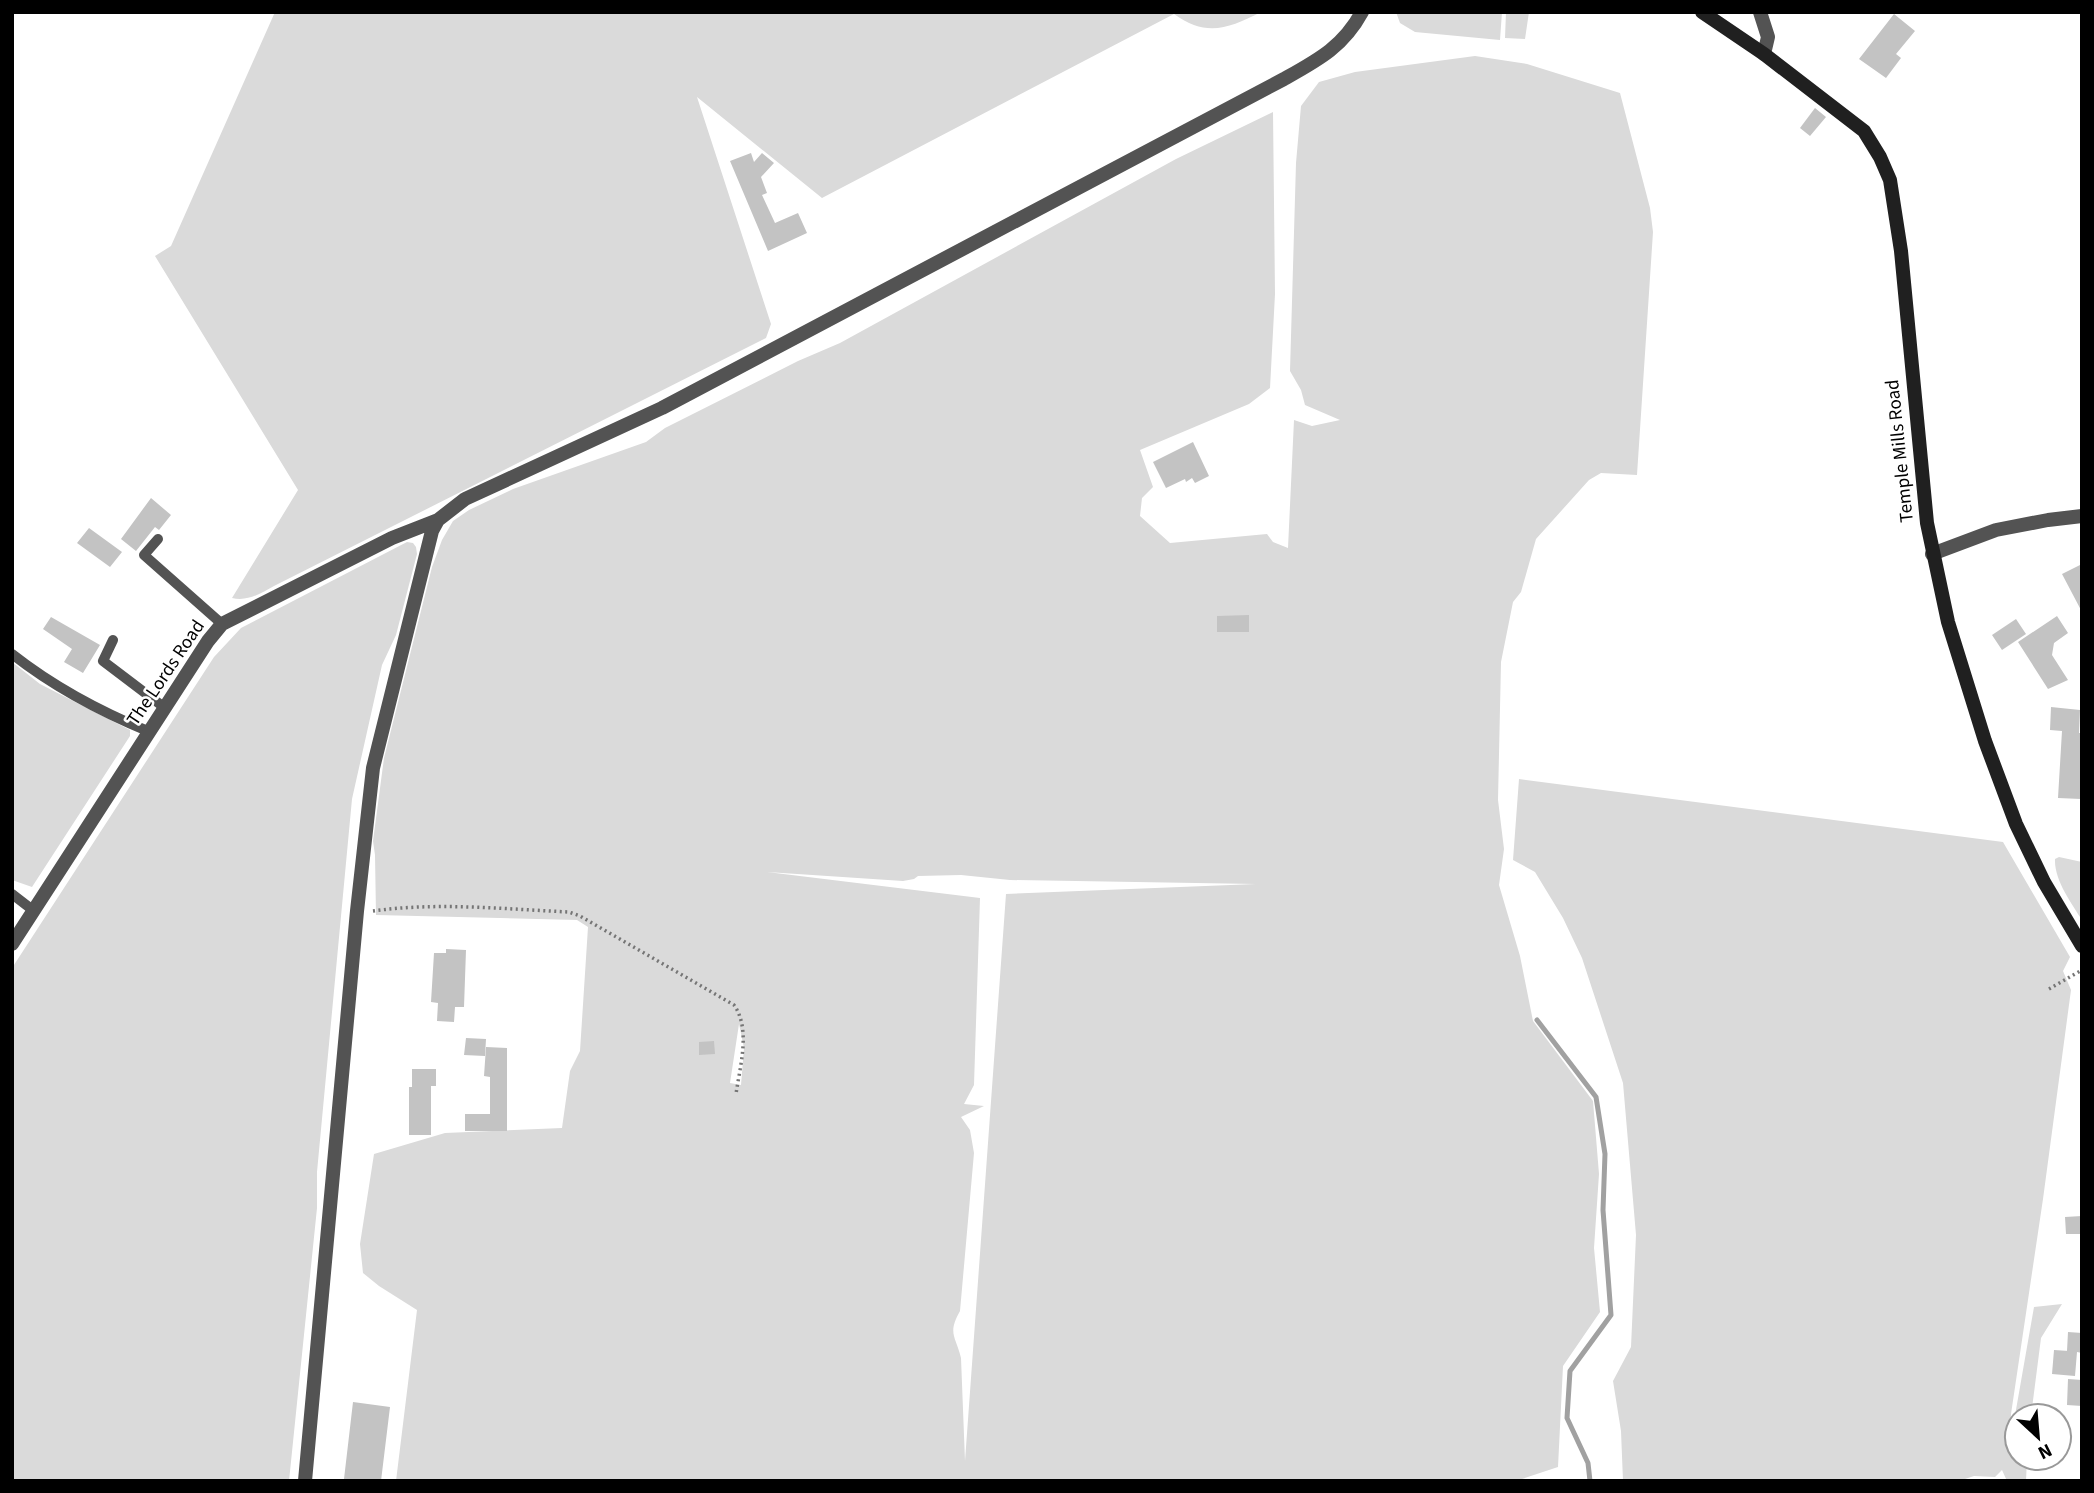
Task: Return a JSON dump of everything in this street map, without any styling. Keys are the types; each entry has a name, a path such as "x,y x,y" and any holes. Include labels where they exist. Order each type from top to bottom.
{"street":[{"name":"The Lords Road","path":"12,944 214,632 222,624 392,538 438,520 465,499 662,408 852,305 1284,79 1322,58 1343,41 1362,12"},
{"name":"Temple Mills Road","path":"1702,12 1764,54 1864,131 1891,180 1901,251 1920,470 1933,555 1960,666 2003,790 2029,853 2082,946"},
{"path":"1760,12 1768,37 1764,54"},
{"path":"1933,555 1996,530 2082,516"},
{"path":"305,1481 373,768 417,588 432,531 438,520"}],"lane":[{"path":"158,539 144,555 222,624"},
{"path":"113,640 103,661 165,708"},
{"path":"12,654 69,693 150,732"},
{"path":"12,894 34,911"}],"path":[{"path":"357,914 404,907 556,912 580,916 734,1005 742,1022 736,1094"},
{"path":"2049,989 2082,970"}],"shaded area":[{"path":"275,12 1261,12 1238,23 1217,28 1196,26 1174,14 822,198 697,97 771,324 766,338 259,594 238,599 232,598 298,490 155,256 171,246"},
{"path":"1396,12 1502,12 1500,40 1415,32 1400,23"},
{"path":"1506,12 1529,12 1525,39 1505,38"},
{"path":"1475,56 1527,64 1620,93 1650,208 1653,232 1637,475 1601,473 1589,480 1536,539 1521,592 1513,602 1501,662 1498,800 1504,849 1499,885 1520,956 1533,1021 1593,1101 1599,1174 1594,1248 1600,1312 1563,1366 1558,1467 1516,1481 396,1481 417,1310 363,1273 360,1244 374,1154 445,1133 562,1128 570,1071 580,1051 588,927 577,920 376,915 373,841 384,758 432,567 442,540 453,521 469,510 513,489 646,442 665,428 798,361 840,343 1176,159 1273,112 1275,294 1270,388 1249,404 1140,450 1153,487 1142,498 1140,516 1170,543 1267,534 1273,542 1288,548 1294,420 1312,426 1340,420 1305,405 1301,390 1290,371 1296,163 1301,106 1319,82 1355,72","holes":["767,872 903,881 918,876 961,875 1010,880 1256,884 1006,894 965,1461 961,1358 953,1330 960,1311 974,1153 970,1130 961,1117 984,1106 964,1104 974,1085 980,898","739,1024 744,1048 741,1085 730,1083"]},
{"path":"407,542 413,543 417,554 396,635 382,665 352,799 317,1172 317,1208 289,1481 12,1481 12,968 214,657 241,628"},
{"path":"12,662 40,684 130,730 130,736 32,887 12,880"},
{"path":"1519,779 2003,842 2070,957 2063,971 2071,990 2013,1402 2003,1402 2003,1472 2026,1472 2026,1481 2007,1481 2002,1470 1995,1477 1974,1476 1959,1481 1623,1481 1621,1431 1613,1381 1631,1347 1636,1235 1623,1083 1582,958 1563,918 1535,872 1513,860"},
{"path":"2059,857 2082,862 2082,920 2057,875 2055,859"},
{"path":"2062,1304 2041,1338 2033,1402 2017,1402 2034,1307"}],"building":[{"path":"1894,14 1915,31 1896,54 1901,58 1886,78 1859,59"},
{"path":"1815,108 1826,117 1810,136 1800,128"},
{"path":"751,153 754,162 762,153 774,163 761,177 767,193 762,195 775,223 798,213 807,233 768,251 730,161"},
{"path":"1193,442 1209,476 1195,483 1192,478 1186,482 1185,479 1166,488 1153,462"},
{"path":"151,498 171,515 159,530 155,527 136,551 121,539"},
{"path":"89,528 122,552 110,567 77,543"},
{"path":"2082,564 2082,612 2062,574"},
{"path":"1249,615 1249,632 1217,632 1217,616"},
{"path":"2057,616 2068,633 2054,643 2052,655 2068,680 2048,689 2018,642"},
{"path":"51,617 100,645 83,673 64,662 72,649 43,629"},
{"path":"2016,619 2026,634 2002,650 1992,635"},
{"path":"2051,707 2080,710 2081,799 2058,798 2062,731 2050,730"},
{"path":"446,949 466,950 464,1007 455,1007 454,1022 437,1021 438,1003 431,1002 434,953 446,953"},
{"path":"466,1038 486,1039 485,1056 464,1055"},
{"path":"714,1041 715,1054 699,1055 699,1042"},
{"path":"486,1047 507,1048 507,1131 465,1131 465,1114 490,1114 490,1077 484,1076"},
{"path":"412,1069 436,1069 436,1086 431,1086 431,1135 409,1135 409,1087 412,1087"},
{"path":"2082,1216 2082,1234 2066,1234 2065,1217"},
{"path":"2068,1332 2082,1333 2082,1353 2077,1352 2075,1376 2052,1374 2054,1350 2067,1351"},
{"path":"2068,1379 2082,1380 2082,1406 2067,1402"},
{"path":"353,1402 390,1407 381,1481 344,1479"}],"waterway":[{"path":"1537,1020 1596,1097 1605,1154 1603,1210 1611,1315 1570,1371 1567,1418 1588,1463 1590,1481"}]}
